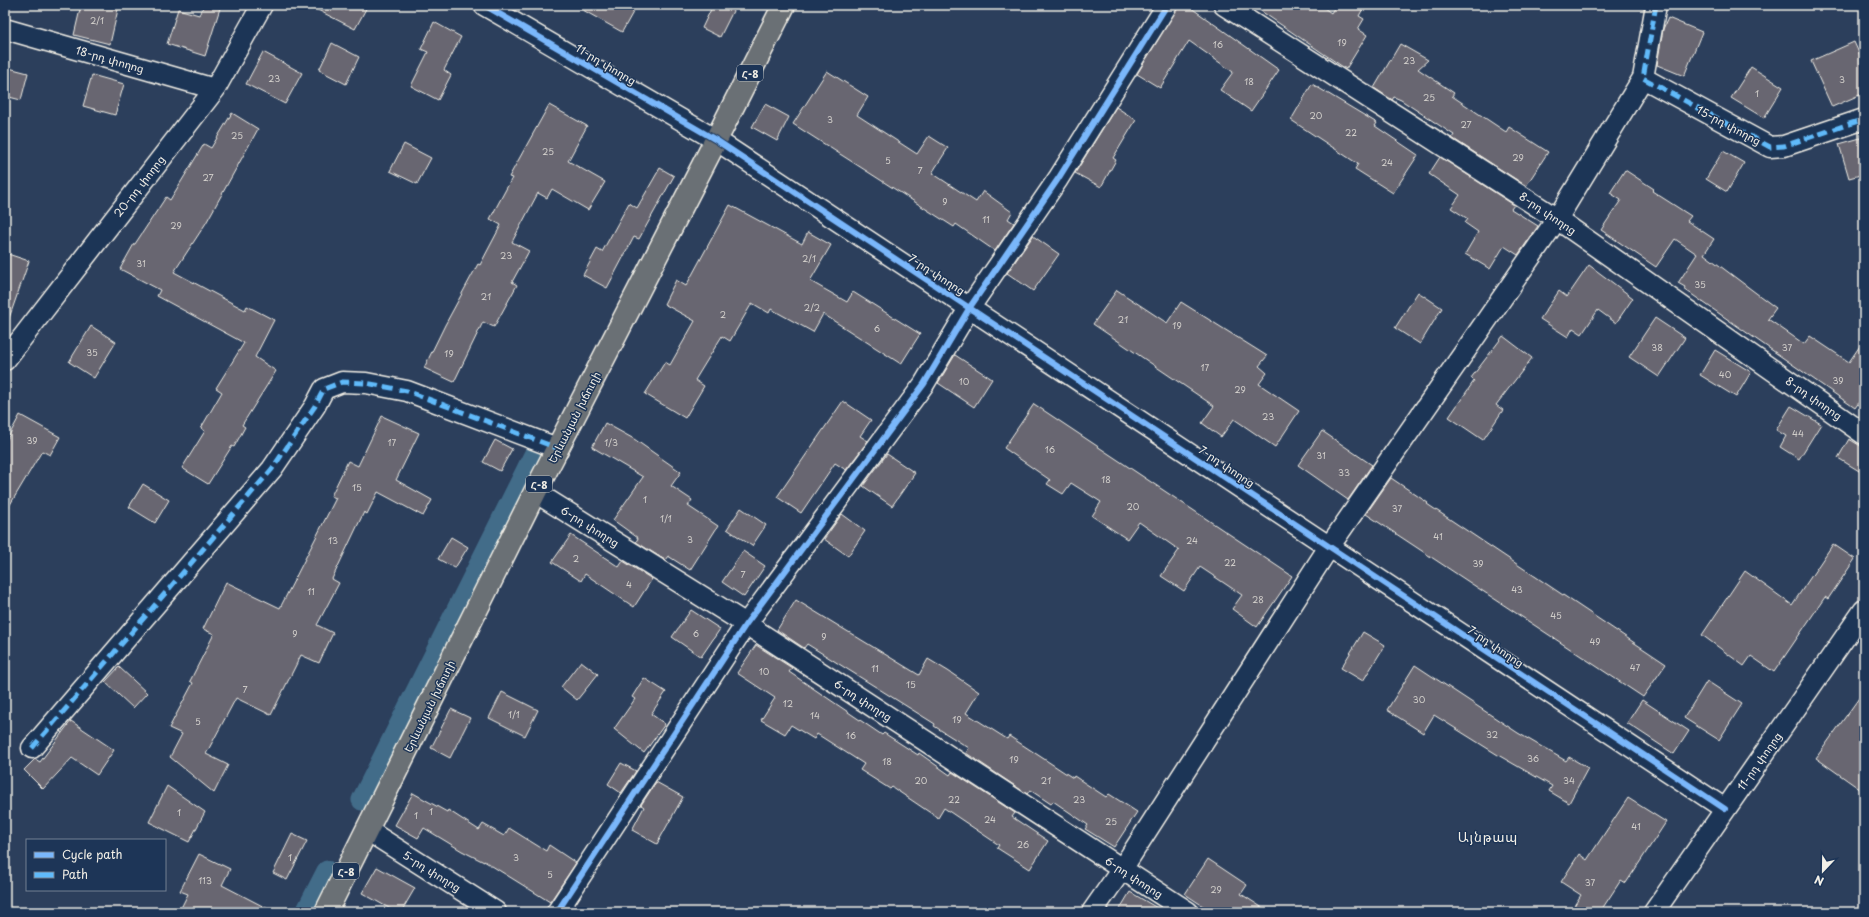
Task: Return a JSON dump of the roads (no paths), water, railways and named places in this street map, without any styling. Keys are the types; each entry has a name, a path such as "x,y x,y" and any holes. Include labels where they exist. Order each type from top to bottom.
{"main road":[{"name":"Երևանյան խճուղի","path":"367,830 557,448 784,5"},
{"name":"Հ-8","path":"326,912 367,830"}],"street":[{"name":"20-րդ փողոց","path":"5,360 13,335 215,89 262,5"},
{"name":"11-րդ փողոց","path":"484,5 716,140"},
{"path":"556,912 746,624 924,384 970,307 1058,179 1167,5"},
{"name":"8-րդ փողոց","path":"1224,5 1557,219 1864,434"},
{"path":"1092,912 1122,869 1329,547 1557,219 1643,78 1656,5"},
{"name":"18-րդ փողոց","path":"5,29 215,89"},
{"name":"15-րդ փողոց","path":"1643,78 1770,147 1784,146 1864,119"},
{"name":"7-րդ փողոց","path":"716,140 970,307 1725,810"},
{"path":"32,748 272,469 316,406 324,389 342,382 366,383 407,391 557,448"},
{"name":"6-րդ փողոց","path":"535,492 746,624 1188,912"},
{"name":"11-րդ փողոց","path":"1654,912 1864,610"},
{"name":"5-րդ փողոց","path":"367,830 496,912"}],"waterway":[{"path":"362,800 536,451"},
{"path":"306,912 327,871"}],"district":[{"name":"Այնթապ","path":"1488,836"}]}
